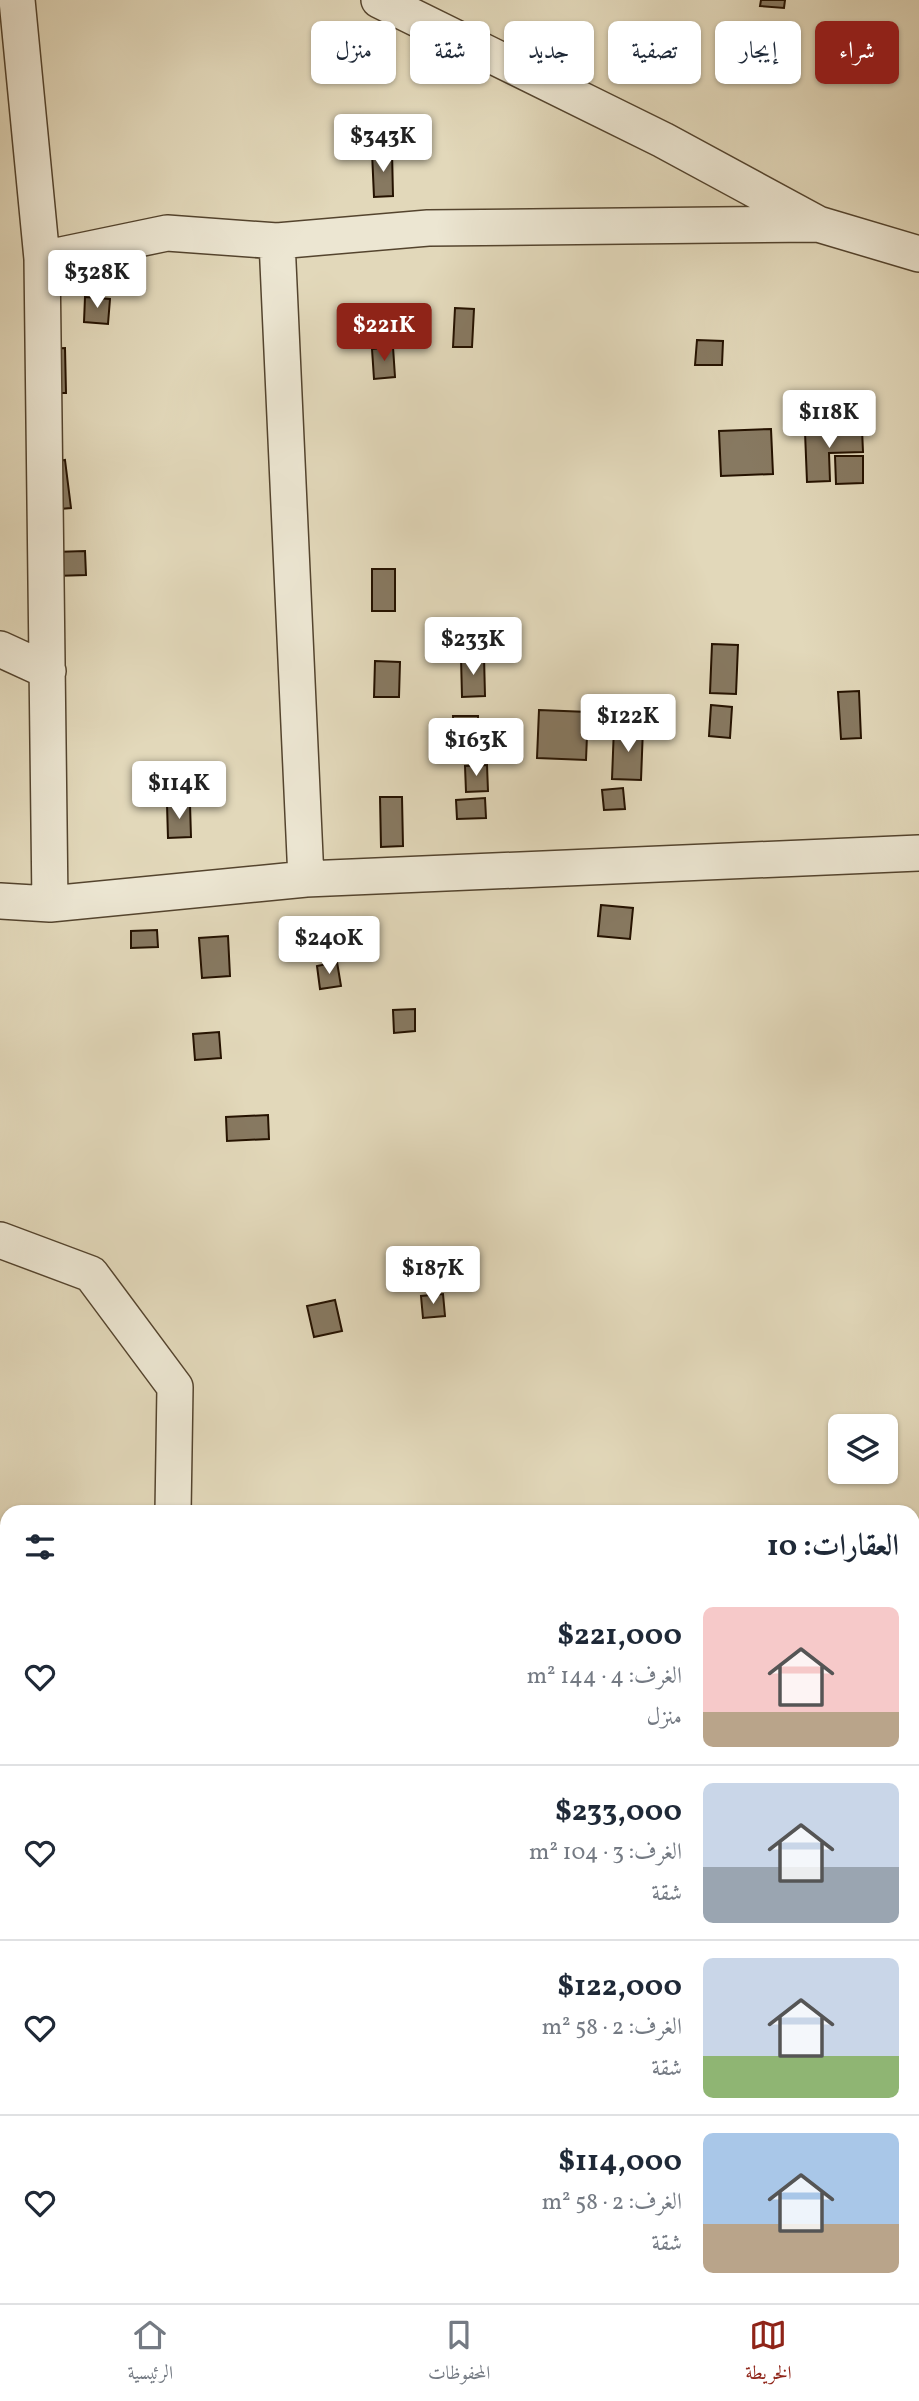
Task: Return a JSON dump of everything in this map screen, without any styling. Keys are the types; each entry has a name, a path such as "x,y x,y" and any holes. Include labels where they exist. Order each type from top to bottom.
{"street":[{"path":"17,0 42,259 50,904"},
{"path":"379,0 663,140 818,224 919,254"},
{"path":"42,259 167,233 277,241 428,228 818,224"},
{"path":"277,241 306,879"},
{"path":"0,649 48,671"},
{"path":"0,901 50,904 306,879 919,853"},
{"path":"0,1240 91,1274 175,1387 173,1505"},
{"path":"517,2303 531,2303"}],"building":[{"path":"761,0 785,0 784,8 760,6"},
{"path":"392,151 393,196 374,197 372,152"},
{"path":"85,297 110,299 108,324 84,322"},
{"path":"455,308 474,309 472,347 453,347"},
{"path":"697,340 723,341 722,365 695,365"},
{"path":"393,347 395,377 374,379 372,349"},
{"path":"65,348 66,393 44,393 42,349"},
{"path":"771,429 773,474 721,476 719,431"},
{"path":"862,429 863,452 829,453 830,481 807,482 805,432"},
{"path":"835,456 863,456 863,483 836,484"},
{"path":"65,460 71,508 48,510 43,463"},
{"path":"85,551 86,575 55,576 54,552"},
{"path":"372,569 395,569 395,611 372,611"},
{"path":"712,644 738,645 736,694 710,693"},
{"path":"484,656 485,696 462,697 461,657"},
{"path":"375,661 400,662 399,697 374,697"},
{"path":"859,691 861,738 841,739 838,692"},
{"path":"711,705 732,707 730,738 709,736"},
{"path":"539,710 588,712 586,760 537,758"},
{"path":"453,716 478,716 478,745 454,745"},
{"path":"614,727 643,728 641,780 612,779"},
{"path":"487,765 488,791 466,792 465,766"},
{"path":"623,788 625,809 604,810 602,790"},
{"path":"380,797 402,797 403,846 381,847"},
{"path":"485,798 486,818 457,819 456,800"},
{"path":"167,804 190,804 191,837 168,838"},
{"path":"601,905 633,908 630,939 598,936"},
{"path":"157,930 158,947 131,948 131,931"},
{"path":"228,936 230,976 202,978 199,938"},
{"path":"337,962 341,986 320,989 317,966"},
{"path":"415,1009 415,1031 394,1033 393,1010"},
{"path":"219,1032 221,1058 195,1060 193,1034"},
{"path":"268,1115 269,1139 227,1141 226,1117"},
{"path":"443,1294 445,1316 423,1318 421,1296"},
{"path":"335,1300 342,1331 314,1337 307,1306"}]}
